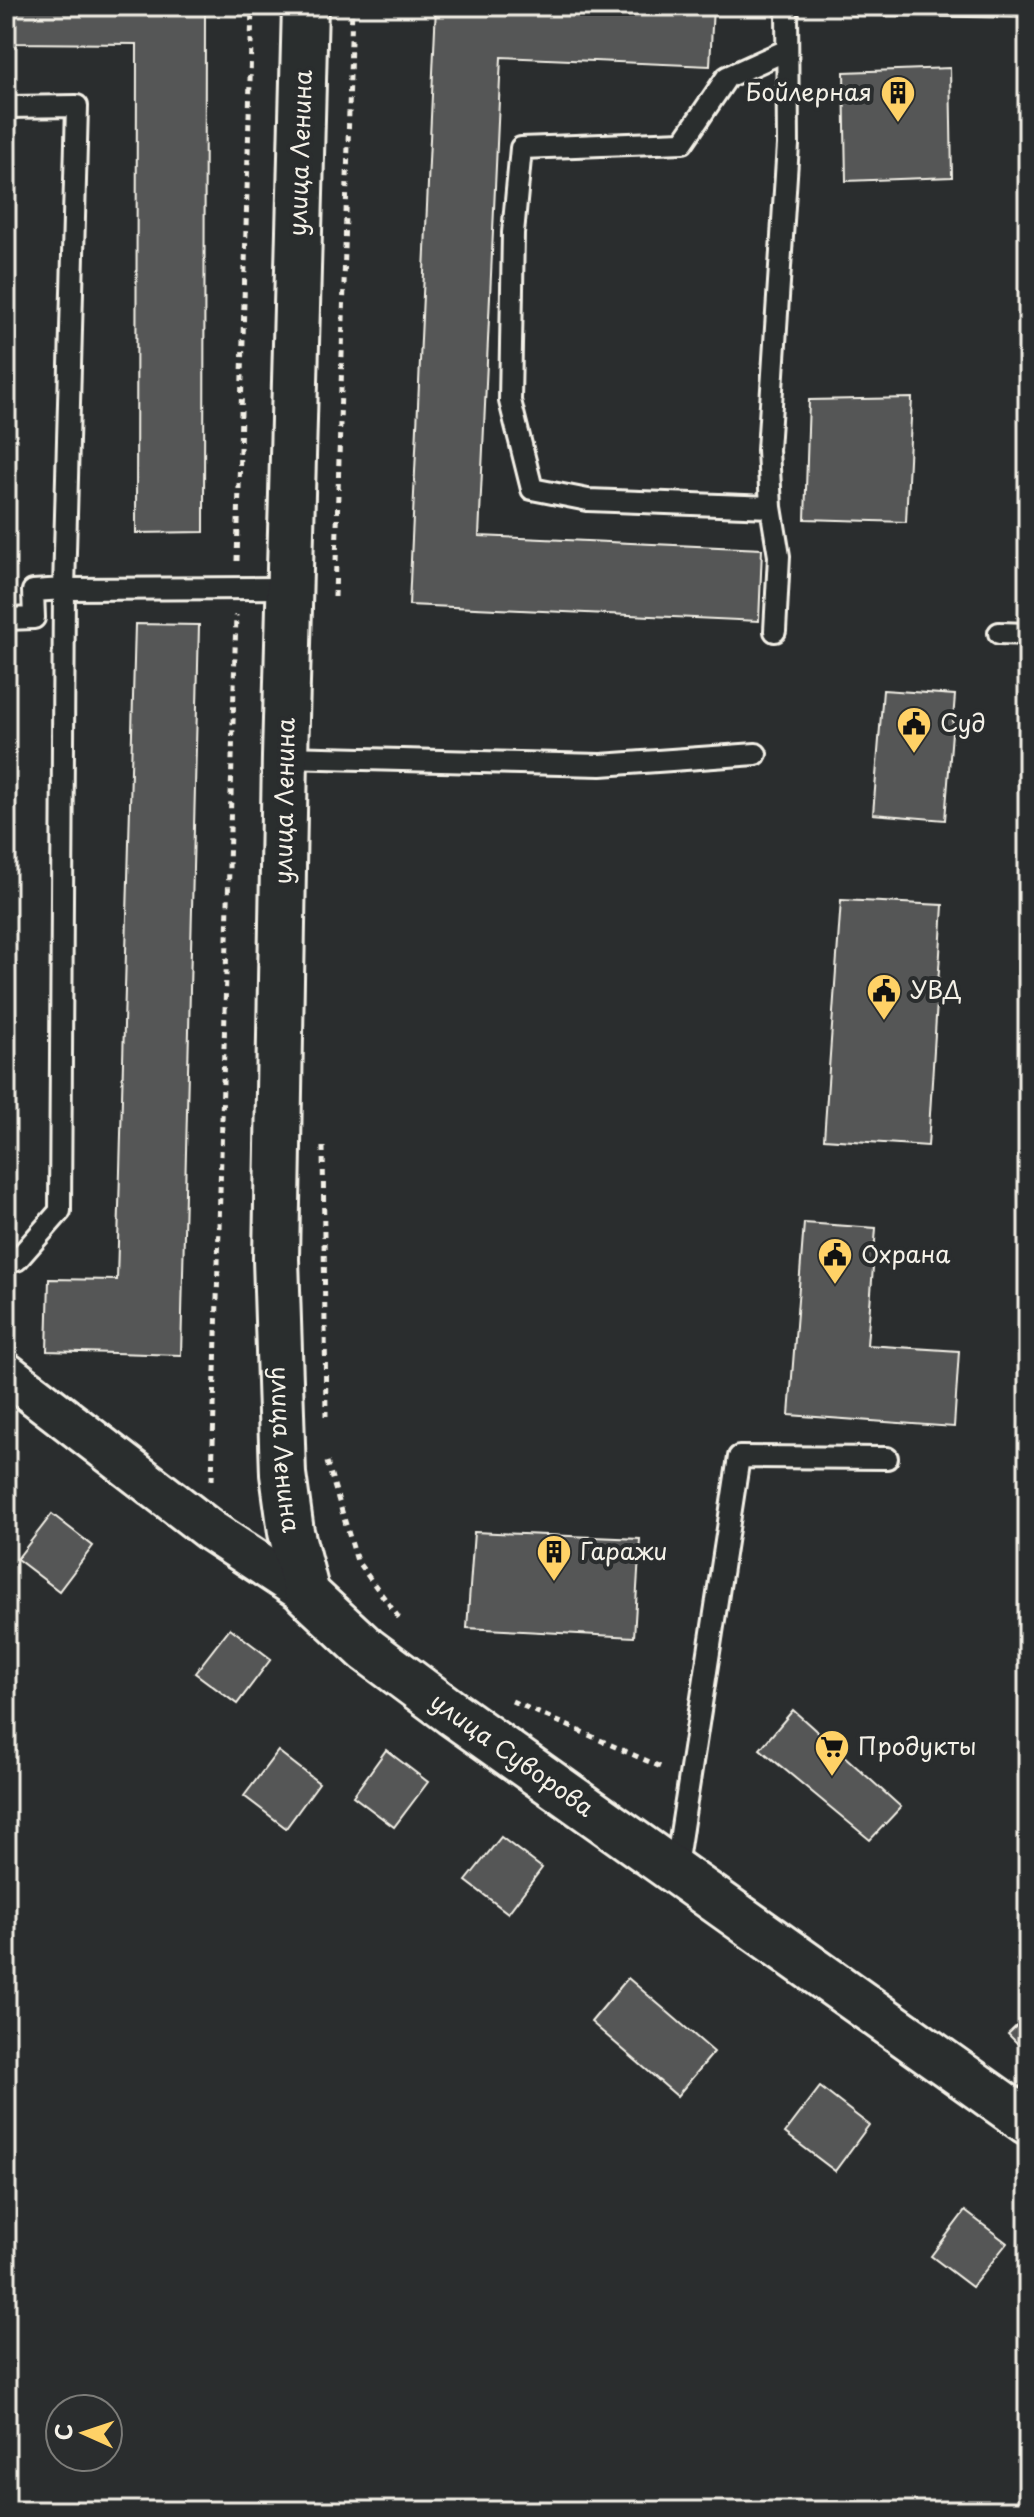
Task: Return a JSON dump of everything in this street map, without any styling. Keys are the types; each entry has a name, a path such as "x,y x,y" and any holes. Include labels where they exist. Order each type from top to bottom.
{"street":[{"name":"улица Ленина","path":"305,6 285,757 276,1259 283,1474 291,1532 307,1594"},
{"name":"улица Суворова","path":"6,1373 211,1531 307,1594 366,1649 675,1873 1028,2122"}],"lane":[{"path":"775,631 779,556 771,507 768,450 788,145 787,6"},
{"path":"771,507 588,500 532,489 510,401 513,233 521,148 683,142 727,77 787,50"},
{"path":"6,107 77,106 64,589 60,1211 17,1260 6,1262"},
{"path":"6,619 34,618 33,591 289,588"},
{"path":"999,633 1028,634"},
{"path":"285,757 601,765 756,754"},
{"path":"675,1873 739,1457 887,1458"}],"path":[{"path":"211,1531 252,6"},
{"path":"335,599 352,6"},
{"path":"323,1132 326,1417"},
{"path":"327,1449 327,1464 357,1561 405,1627"},
{"path":"502,1697 688,1779"}],"building":[{"path":"6,6 205,6 204,532 136,533 137,44 6,43"},
{"path":"436,6 713,6 710,66 501,57 479,536 762,549 759,621 409,605"},
{"path":"851,6 1028,6 1028,18 851,15"},
{"name":"Бойлерная","path":"950,68 952,177 846,181 844,72"},
{"path":"912,398 906,522 805,519 809,400"},
{"path":"135,624 199,625 181,1355 47,1351 49,1279 117,1280"},
{"name":"Суд","path":"883,690 955,695 945,820 873,814"},
{"name":"УВД","path":"841,900 943,905 928,1146 824,1139"},
{"name":"Охрана","path":"804,1223 876,1228 867,1345 959,1351 954,1427 789,1415"},
{"path":"52,1514 93,1546 59,1591 17,1559"},
{"name":"Гаражи","path":"474,1532 640,1539 634,1637 467,1628"},
{"path":"230,1628 271,1659 237,1704 195,1673"},
{"name":"Продукты","path":"793,1710 901,1807 870,1840 760,1749"},
{"path":"386,1750 428,1782 394,1827 353,1796"},
{"path":"278,1751 319,1783 286,1828 244,1796"},
{"path":"501,1837 542,1868 508,1913 466,1881"},
{"path":"1028,1949 1028,1971 1017,1960"},
{"path":"628,1978 714,2052 677,2096 591,2022"},
{"path":"1028,2015 1028,2054 1008,2034"},
{"path":"820,2087 869,2125 835,2171 785,2133"},
{"path":"965,2211 1007,2243 972,2287 931,2256"}],"place":[{"name":"Бойлерная","path":"898,124"},
{"name":"Суд","path":"914,755"},
{"name":"УВД","path":"884,1022"},
{"name":"Охрана","path":"835,1286"},
{"name":"Гаражи","path":"554,1583"},
{"name":"Продукты","path":"832,1778"}]}
